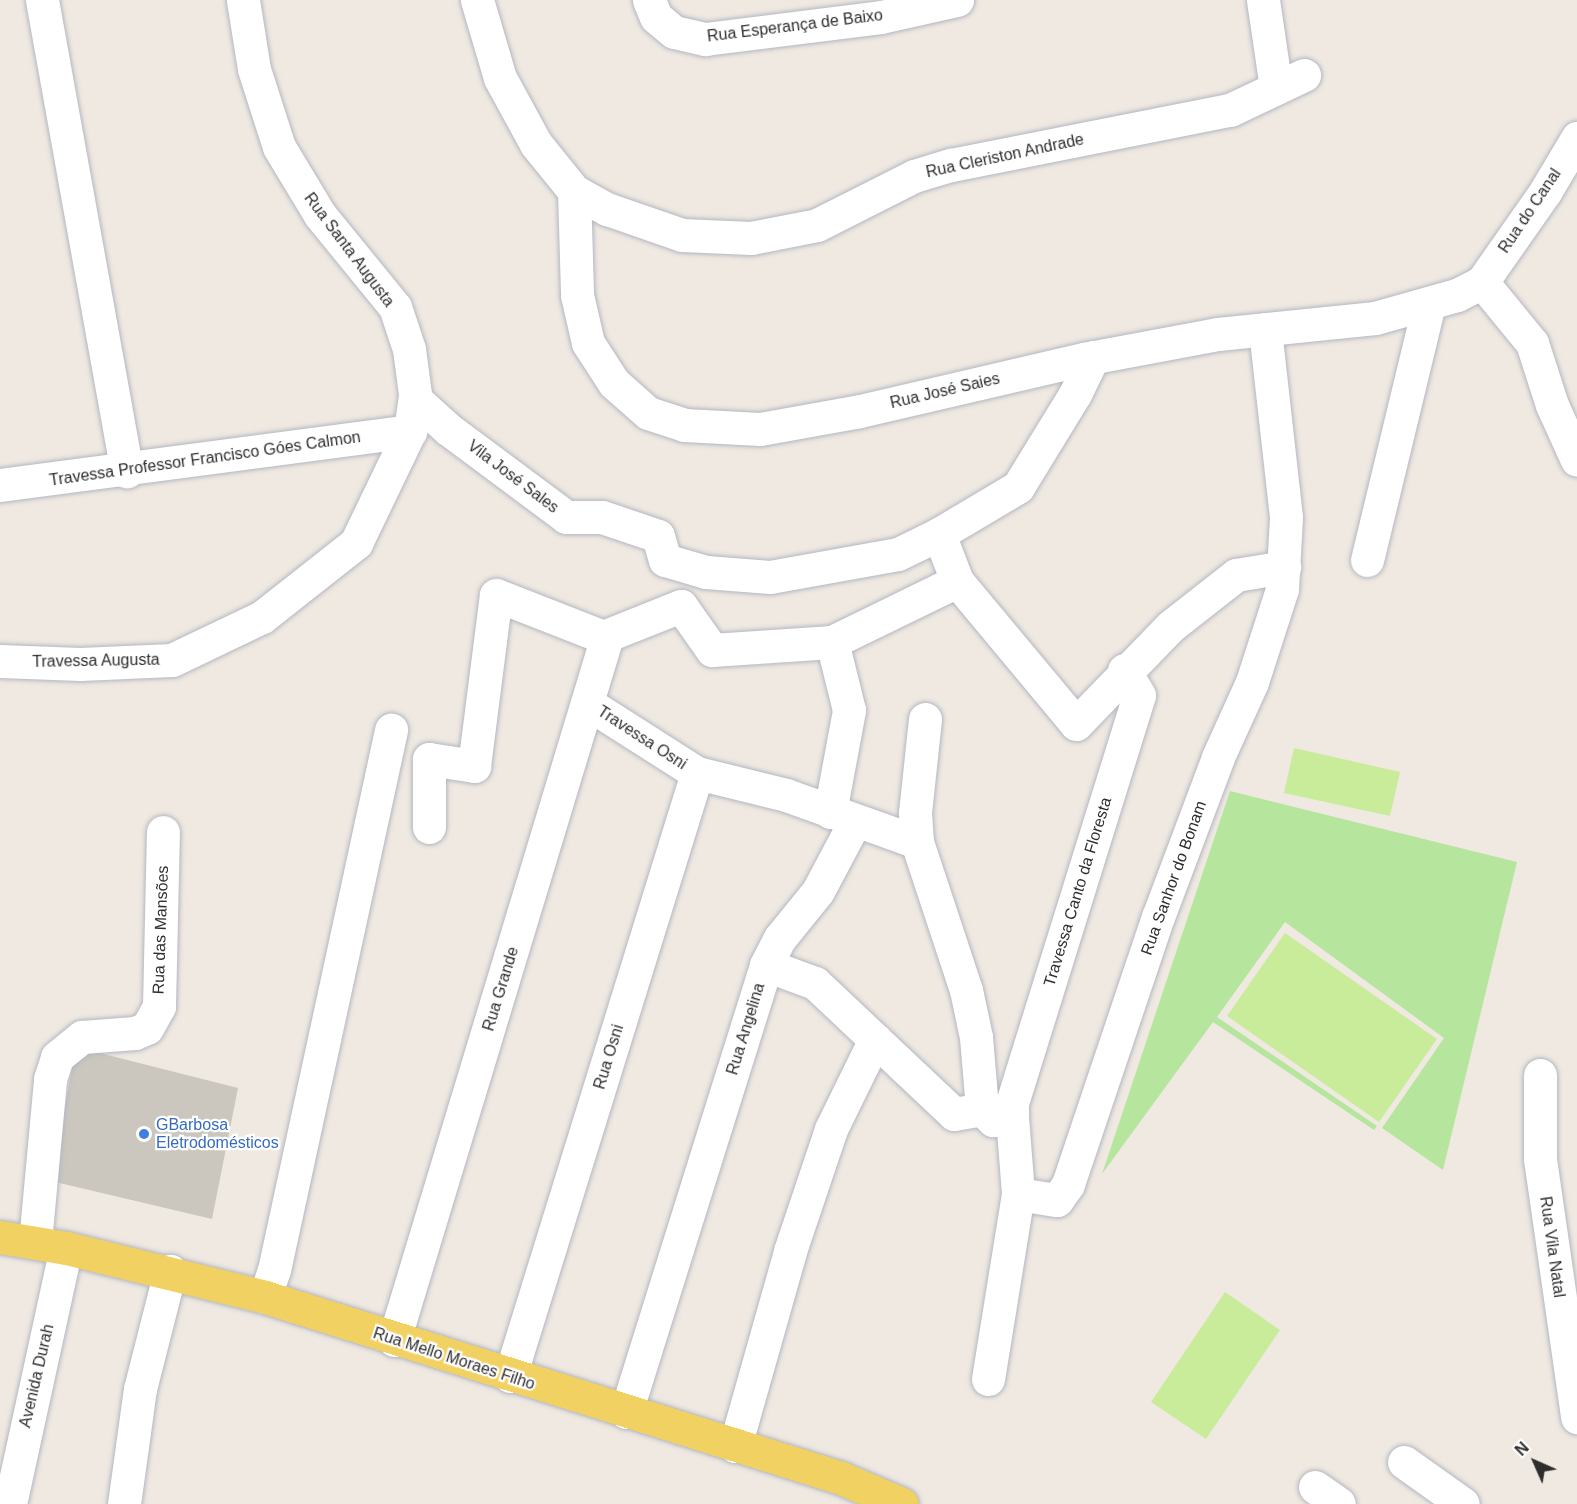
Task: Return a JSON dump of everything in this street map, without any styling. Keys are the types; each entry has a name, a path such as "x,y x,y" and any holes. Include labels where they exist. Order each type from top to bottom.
{"main road":[{"name":"Rua Mello Moraes Filho","path":"0,1237 51,1245 170,1271 265,1297 394,1340 626,1412 739,1435 902,1504"}],"street":[{"path":"42,0 127,471"},
{"name":"Rua Santa Augusta","path":"243,0 254,69 265,110 298,183 395,307 409,349 415,399 410,431"},
{"name":"Rua Cleriston Andrade","path":"477,0 500,78 536,144 574,191 607,209 682,235 752,238 817,225 914,176 951,165 1230,110 1290,82 1263,0"},
{"name":"Rua Esperança de Baixo","path":"648,0 656,17 674,32 705,39 881,17 957,0"},
{"name":"Rua do Canal","path":"1482,282 1545,192 1577,138"},
{"name":"Rua José Saies","path":"574,191 577,295 588,343 614,383 648,413 684,425 760,429 860,411 1093,357 1265,329 1375,318 1429,303 1482,282"},
{"path":"1482,282 1532,342 1552,405 1577,460"},
{"path":"1366,560 1429,303"},
{"name":"Rua Sanhor do Bonam","path":"1018,1194 1057,1200 1068,1184 1158,917 1218,757 1262,653 1282,589 1286,517 1265,329"},
{"path":"1093,357 1076,394 1018,487 939,534 957,581 1076,724 1124,670 1171,626 1236,575 1284,567"},
{"name":"Vila José Sales","path":"415,399 448,429 566,517 602,517 658,536 666,560 706,572 770,577 898,554 939,534"},
{"name":"Travessa Professor Francisco Góes Calmon","path":"0,485 127,471 410,431"},
{"name":"Travessa Augusta","path":"0,661 80,664 172,660 262,617 356,543 410,431"},
{"path":"429,827 429,759 474,766 496,595 603,637 681,606 712,650 832,642 957,581"},
{"name":"Rua Grande","path":"394,1340 587,702 603,637"},
{"name":"Rua Angelina","path":"626,1412 766,965 780,938 819,891 842,817 849,710 832,642"},
{"name":"Travessa Canto da Floresta","path":"997,1114 1012,1103 1139,694 1124,670"},
{"name":"Travessa Osni","path":"587,702 697,773"},
{"path":"925,719 915,813 917,842 966,990 976,1038 1018,1194 988,1379"},
{"path":"265,1297 274,1270 391,730"},
{"path":"697,773 786,795 917,842"},
{"name":"Rua Osni","path":"510,1376 697,773"},
{"name":"Rua das Mansões","path":"51,1245 50,1079 57,1057 82,1036 135,1033 147,1028 159,1006 163,832"},
{"path":"766,965 815,983 954,1114 997,1114"},
{"path":"739,1435 790,1251 831,1129 875,1039"},
{"name":"Rua Vila Natal","path":"1540,1075 1540,1160 1577,1417"},
{"name":"Avenida Durah","path":"10,1504 51,1245"},
{"path":"124,1504 140,1389 170,1271"},
{"path":"1404,1462 1463,1504"}],"green space":[{"path":"1294,748 1400,772 1390,816 1284,793"},
{"path":"1230,791 1517,862 1443,1170 1382,1128 1444,1038 1285,922 1217,1017 1377,1126 1374,1130 1213,1022 1102,1174"},
{"path":"1285,933 1437,1039 1379,1122 1227,1016"},
{"path":"1225,1292 1280,1330 1206,1439 1151,1402"}],"building":[{"name":"GBarbosa Eletrodomésticos","path":"76,1047 238,1088 212,1219 51,1181"}],"place":[{"name":"GBarbosa Eletrodomésticos","path":"144,1134"}]}
